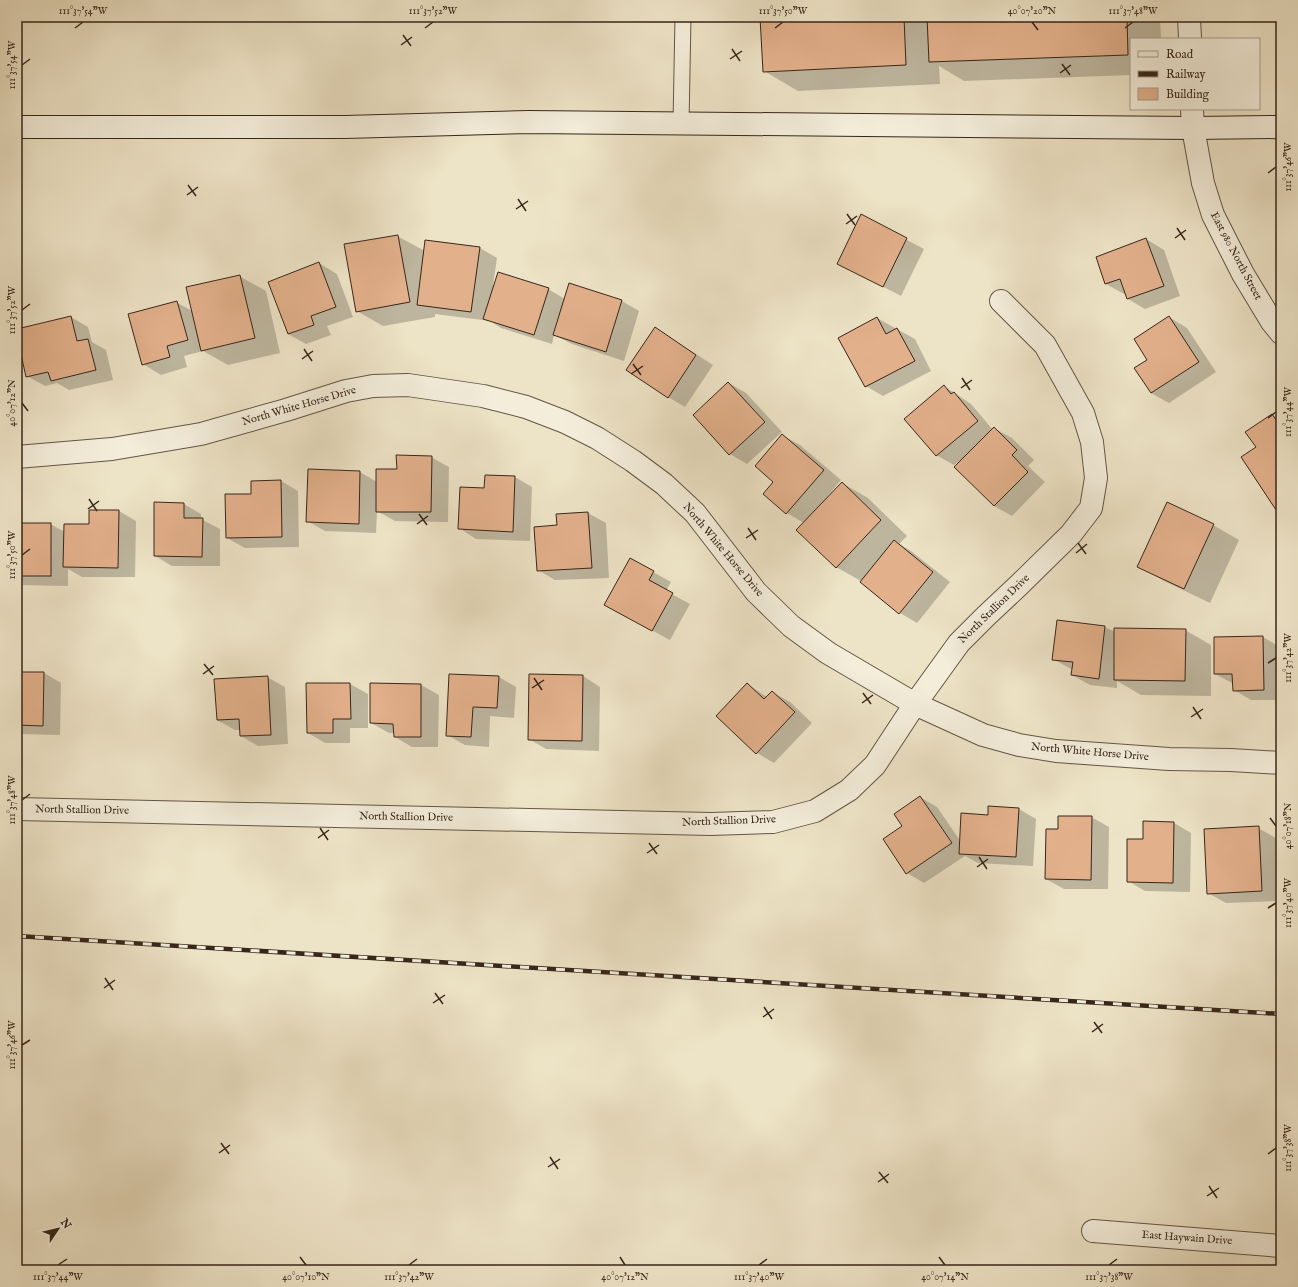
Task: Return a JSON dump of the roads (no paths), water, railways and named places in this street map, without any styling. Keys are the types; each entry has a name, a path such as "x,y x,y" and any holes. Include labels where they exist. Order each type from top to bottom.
{"street":[{"path":"1189,17 1190,38"},
{"path":"17,127 345,127 528,122 681,124 1192,118 1281,127"},
{"name":"East 980 North Street","path":"1192,118 1203,183 1213,215 1243,274 1272,322 1281,333"},
{"name":"North Stallion Drive","path":"17,809 712,824 773,822 815,811 849,790 875,765 914,704 959,643 1071,534 1091,508 1096,478 1092,442 1083,413 1044,345 1001,302"},
{"name":"North White Horse Drive","path":"17,457 112,449 201,434 346,391 373,386 408,385 483,396 519,406 565,422 597,438 633,461 664,484 694,513 756,592 791,626 828,654 914,704 983,735 1019,745 1056,751 1169,759 1231,760 1281,763"},
{"name":"East Haywain Drive","path":"1093,1231 1281,1246"}],"lane":[{"path":"681,124 683,17"}],"railway":[{"path":"17,936 1281,1014"}]}
